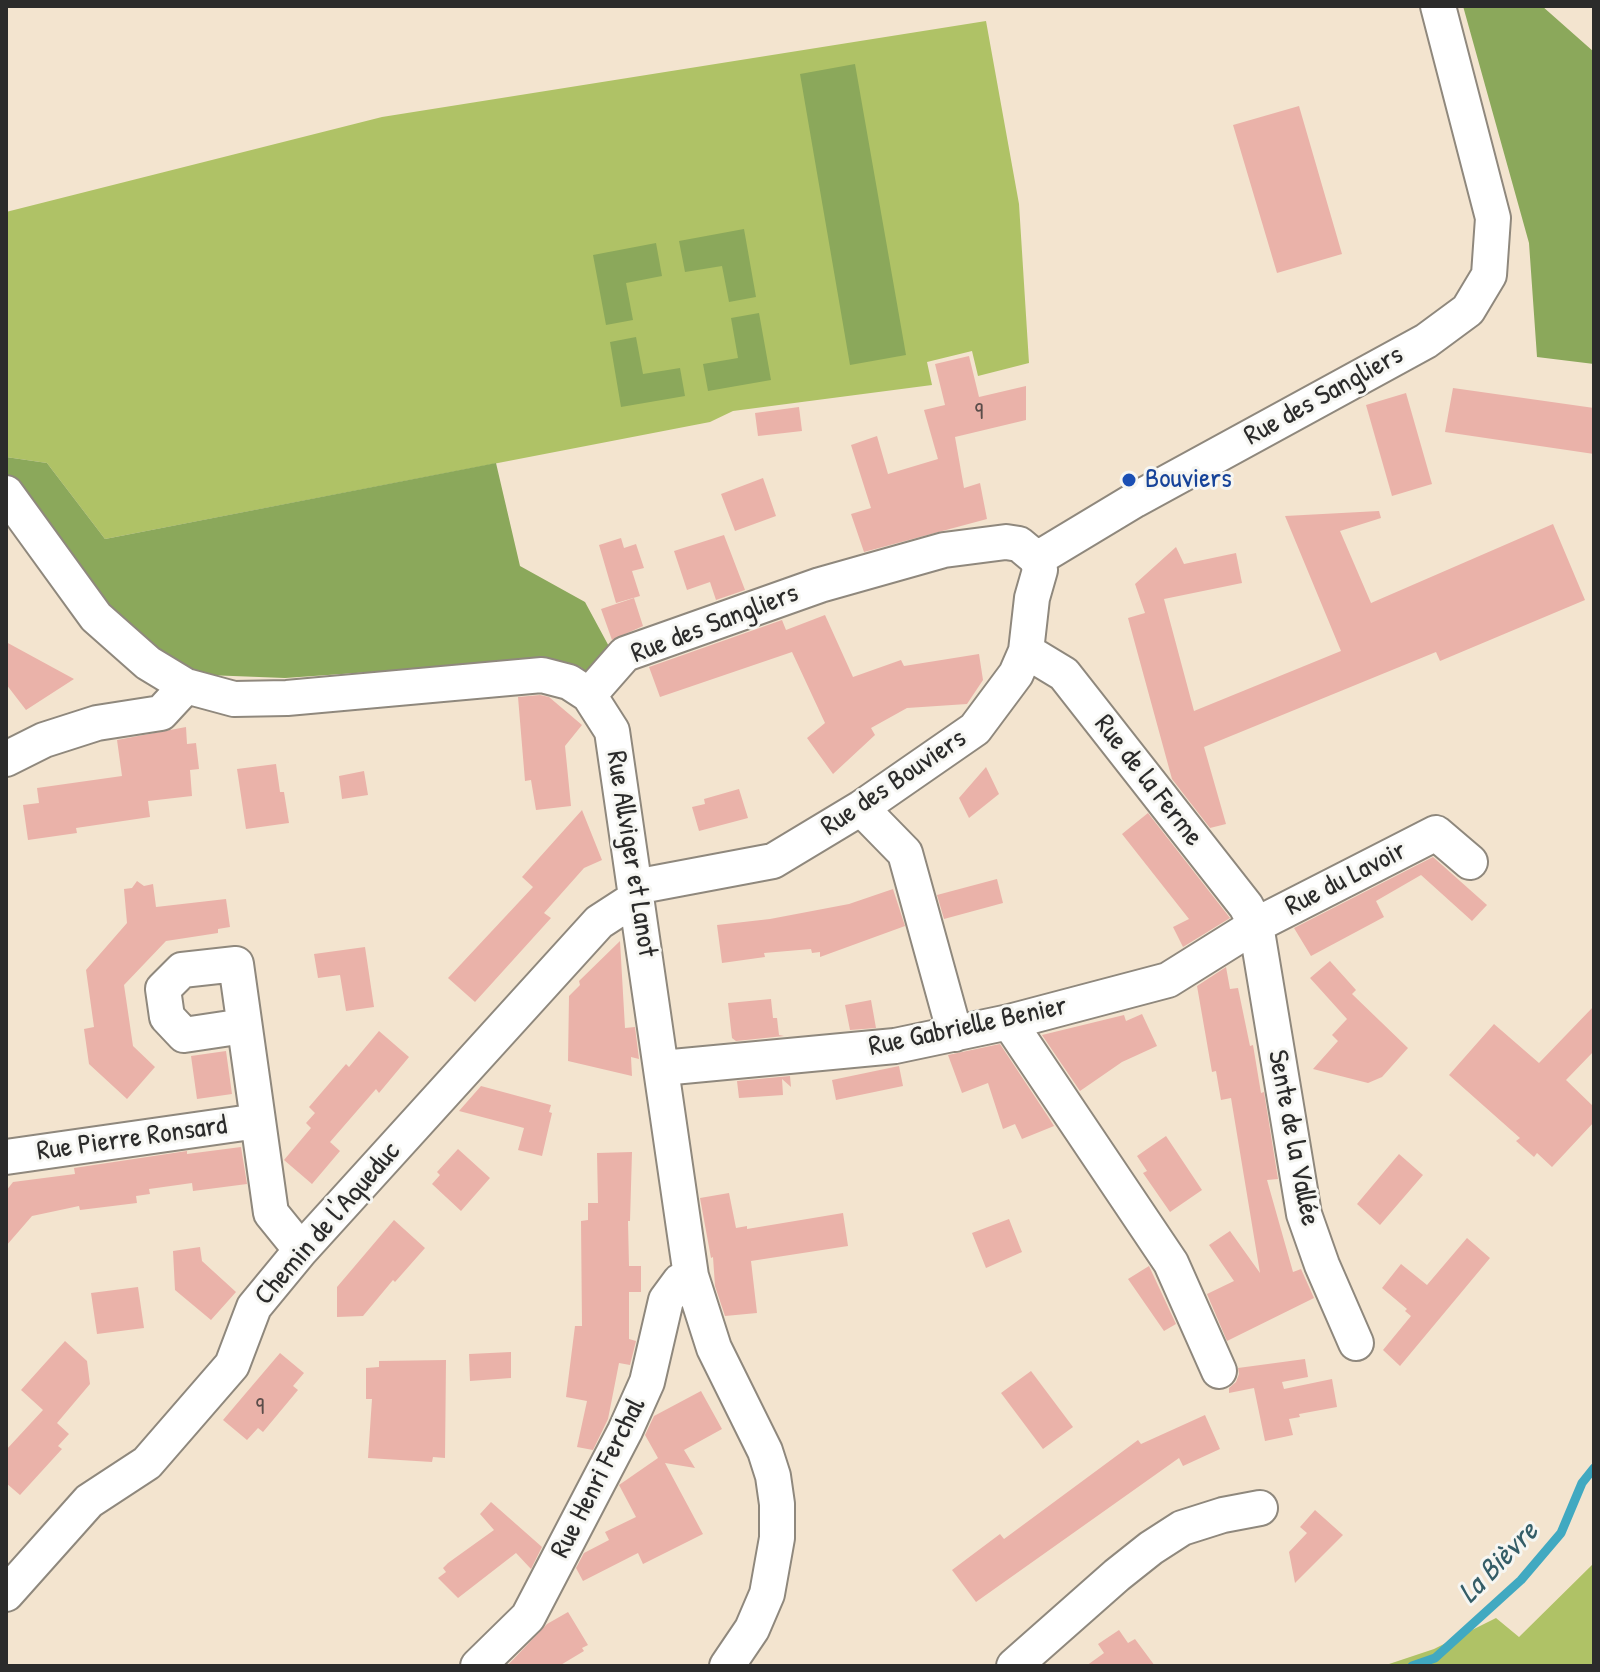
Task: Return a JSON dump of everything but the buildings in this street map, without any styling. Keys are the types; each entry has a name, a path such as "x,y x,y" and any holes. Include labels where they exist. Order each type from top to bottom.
{"street":[{"name":"Rue des Sangliers","path":"589,695 625,654 820,585 944,550 1006,542 1019,544 1037,559 1135,500 1426,341 1468,310 1489,275 1493,218 1438,6"},
{"path":"6,493 96,617 148,663 186,686 234,699 287,698 542,675 569,682 589,695"},
{"name":"Rue des Bouviers","path":"636,892 773,861 861,808 975,729 1016,674 1026,651 1032,598 1040,570 1037,559"},
{"name":"Rue de la Ferme","path":"1026,651 1064,674 1246,906 1256,925"},
{"path":"6,759 44,740 97,723 161,713 186,686"},
{"name":"Rue Allviger et Lanot","path":"589,695 612,731 691,1276 714,1348 765,1451 777,1504 777,1538 767,1594 752,1629 727,1666"},
{"path":"861,808 905,853 955,1034"},
{"name":"Rue du Lavoir","path":"1256,925 1436,833 1470,862"},
{"name":"Chemin de l'Aqueduc","path":"6,1594 89,1501 147,1463 232,1365 254,1307 301,1250 599,922 636,892"},
{"name":"Rue Gabrielle Benier","path":"662,1068 895,1046 1009,1022 1168,980 1256,925"},
{"name":"Sente de la Vallée","path":"1256,925 1304,1214 1356,1343"},
{"path":"1009,1022 1171,1263 1219,1371"},
{"name":"Rue Pierre Ronsard","path":"244,1026 271,1213 301,1250"},
{"name":"Rue Pierre Ronsard","path":"6,1157 258,1121"},
{"name":"Rue Henri Ferchal","path":"478,1666 528,1617 625,1431 647,1382 666,1300 680,1281 691,1276"},
{"path":"1014,1666 1117,1575 1172,1534 1223,1515 1260,1508"}],"green space":[{"path":"1463,6 1542,6 1594,52 1594,364 1537,357 1529,243"},
{"path":"986,21 1019,204 1029,363 978,376 972,351 927,362 932,385 733,411 710,422 105,539 47,463 6,457 6,212 382,117"},
{"path":"855,64 906,355 850,365 800,74"},
{"path":"744,229 756,297 729,302 722,266 685,272 679,241"},
{"path":"656,243 662,276 626,283 633,320 606,325 593,255"},
{"path":"759,313 771,380 708,391 703,364 738,358 731,318"},
{"path":"636,337 643,374 680,368 685,396 621,407 610,342"},
{"path":"6,457 47,463 105,539 496,463 520,566 585,602 612,652 591,675 579,666 513,662 285,678 207,675 158,655 106,614 6,475"},
{"path":"1594,1563 1594,1666 1383,1666 1434,1649 1496,1618 1519,1637"}],"waterway":[{"name":"La Bièvre","path":"1412,1666 1435,1658 1521,1580 1561,1533 1582,1483 1594,1468"}],"place":[{"name":"Bouviers","path":"1129,480"}]}
